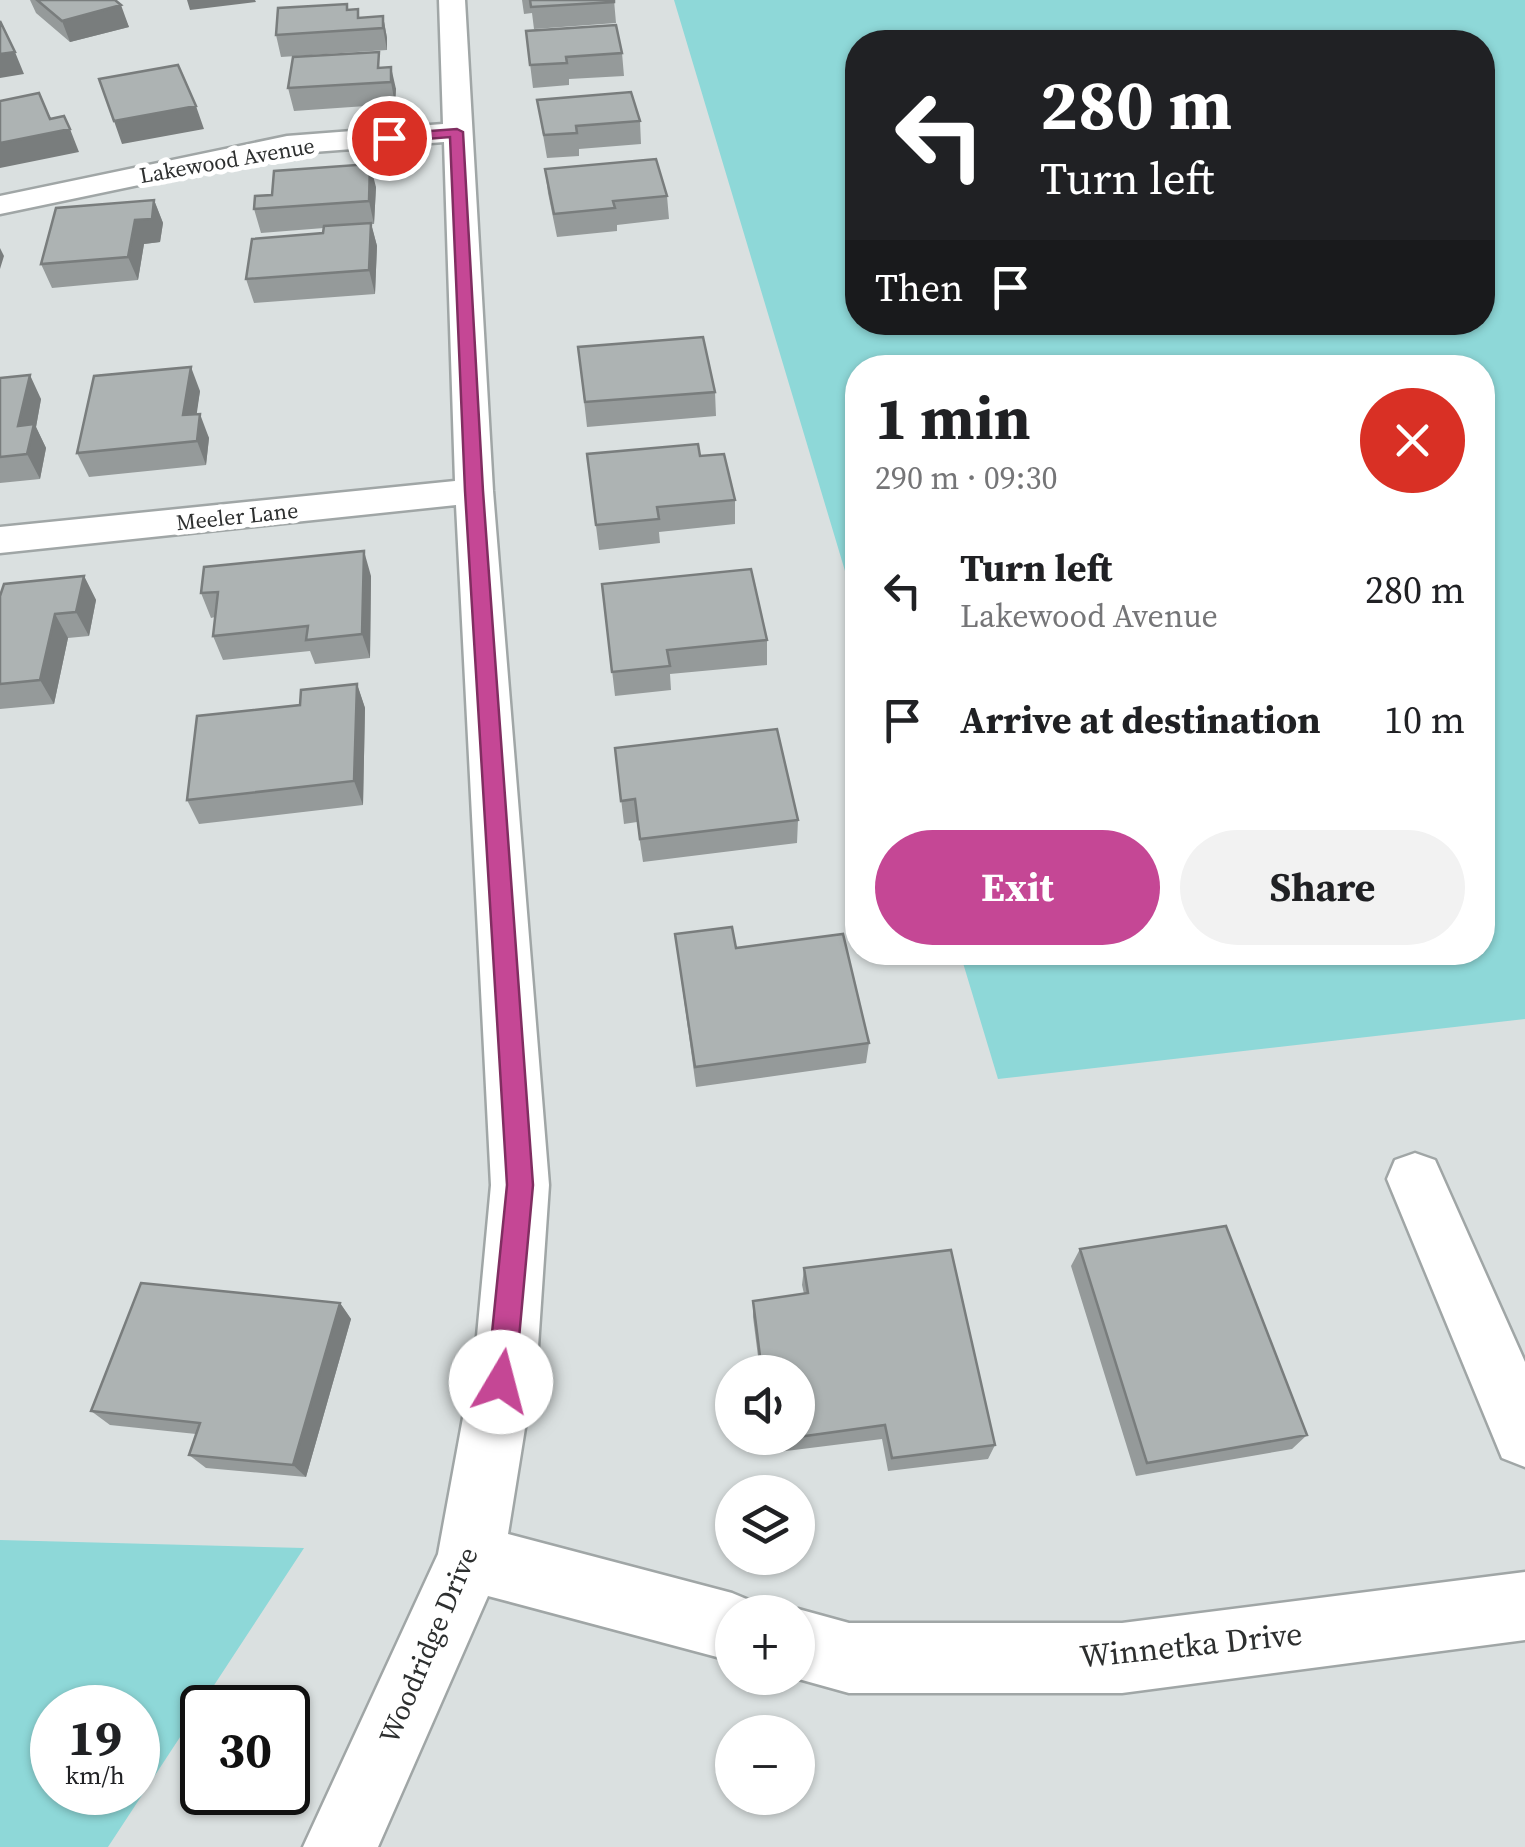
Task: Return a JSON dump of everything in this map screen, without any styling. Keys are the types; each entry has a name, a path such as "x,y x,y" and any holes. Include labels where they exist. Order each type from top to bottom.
{"street":[{"name":"Woodridge Drive","path":"340,1847 470,1558 507,1347 520,1185 474,491 452,0"},
{"name":"Lakewood Avenue","path":"0,204 287,145 457,132"},
{"name":"Meeler Lane","path":"0,540 474,491"},
{"path":"1414,1179 1525,1435"},
{"path":"470,1558 715,1623"},
{"name":"Winnetka Drive","path":"815,1649 849,1658 1122,1658 1525,1606"}],"shaded area":[{"path":"674,0 1525,0 1525,1019 998,1079 964,965 1495,965 1495,355 845,355 845,571"},
{"path":"0,1540 304,1548 214,1685 180,1685 180,1737 160,1768 160,1685 30,1685 30,1815 129,1815 108,1847 0,1847"}],"building":[{"path":"37,0 115,0 121,5 62,21"},
{"path":"530,0 614,0 614,2 531,7"},
{"path":"347,4 347,10 358,9 358,18 383,16 383,28 276,35 278,8"},
{"path":"0,21 15,52 0,54"},
{"path":"616,25 622,53 566,57 567,63 530,65 526,31"},
{"path":"379,52 378,68 391,67 391,82 288,88 293,57"},
{"path":"178,65 196,106 114,121 99,79"},
{"path":"631,92 640,121 576,126 577,133 544,135 537,100"},
{"path":"39,93 50,119 64,116 70,129 0,143 0,101"},
{"path":"656,159 667,196 613,201 615,208 554,214 545,169"},
{"path":"370,164 369,201 254,209 255,196 272,195 274,171"},
{"path":"154,200 152,219 135,220 128,257 41,264 56,208"},
{"path":"371,223 369,270 246,279 252,239 323,233 324,226"},
{"path":"703,337 715,392 585,402 578,347"},
{"path":"191,367 183,415 200,414 197,441 77,453 94,376"},
{"path":"30,375 18,426 34,424 27,454 0,457 0,378"},
{"path":"698,444 700,456 724,454 735,500 657,507 659,519 596,525 587,454"},
{"path":"364,551 362,634 306,640 308,626 213,636 218,592 201,593 204,567"},
{"path":"751,569 767,640 667,650 670,666 612,672 602,584"},
{"path":"84,576 76,612 55,614 40,680 0,684 0,596 4,584"},
{"path":"357,684 354,781 187,800 197,716 300,705 301,690"},
{"path":"777,729 798,820 640,839 635,799 621,801 615,748"},
{"path":"732,927 736,948 843,934 845,965 850,965 869,1043 695,1067 675,934"},
{"path":"1226,1226 1307,1435 1147,1463 1080,1249"},
{"path":"951,1250 995,1445 892,1458 885,1425 815,1435 815,1355 760,1355 753,1301 808,1293 804,1268"},
{"path":"141,1283 340,1303 293,1465 189,1455 200,1423 91,1411"}],"route":[{"path":"389,138 457,132 474,491 520,1185 501,1382"}]}
